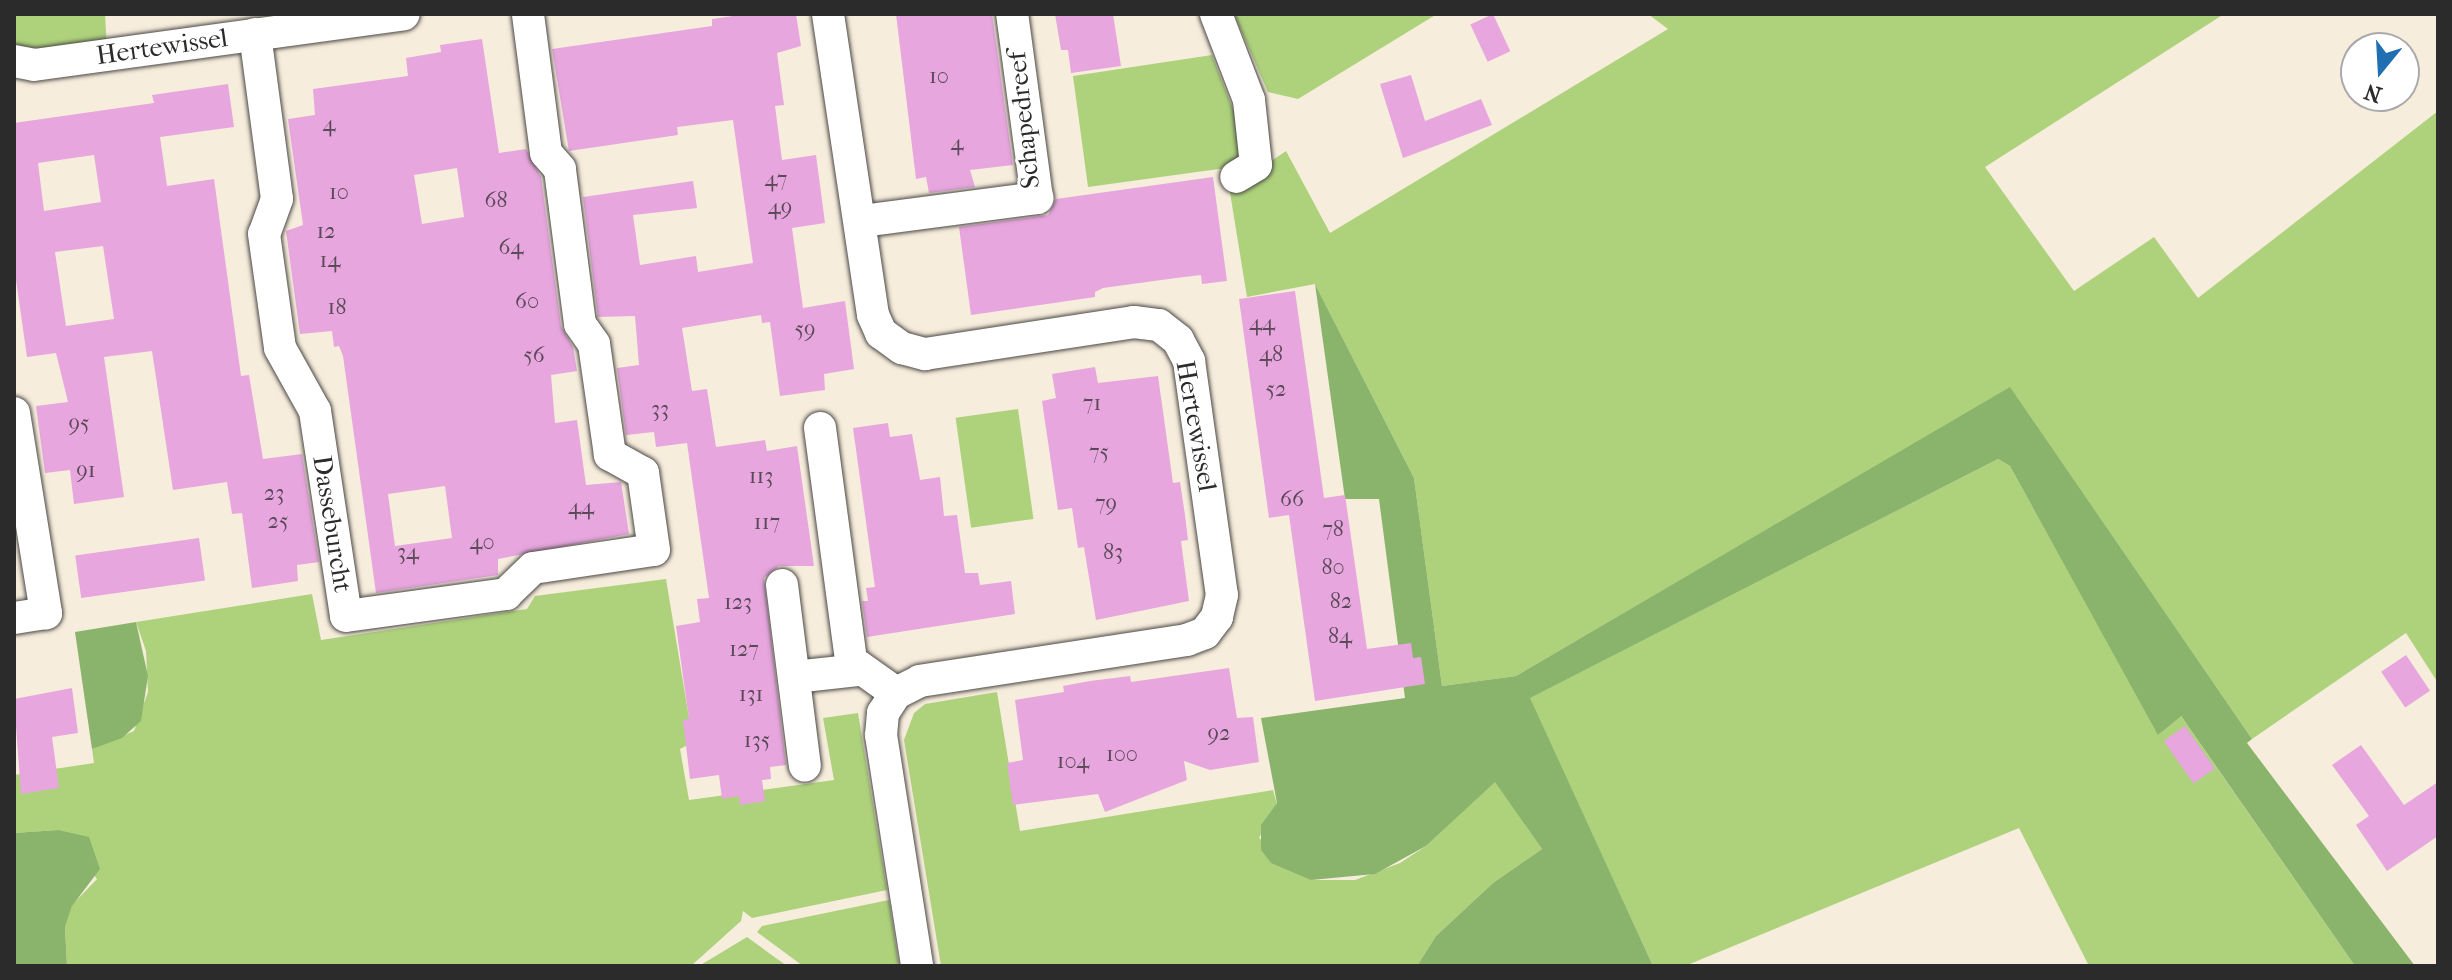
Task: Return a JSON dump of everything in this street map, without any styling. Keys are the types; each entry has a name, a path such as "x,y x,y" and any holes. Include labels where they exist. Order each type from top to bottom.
{"street":[{"name":"Hertewissel","path":"14,61 34,65 267,27 404,14"},
{"name":"Dasseburcht","path":"267,27 277,199 264,234 280,348 315,411 346,616 506,594 533,568 654,550 643,473 610,455 594,344 580,324 560,169 546,153 528,14"},
{"name":"Hertewissel","path":"828,14 841,122 862,221 873,315 881,333 902,348 925,354 1134,322 1159,325 1178,340 1189,361 1222,595 1217,617 1205,633 1187,640 920,681 896,693"},
{"name":"Schapedreef","path":"862,221 1037,198 1012,14"},
{"path":"1216,14 1249,100 1256,165 1236,177"},
{"path":"14,413 46,613 14,618"},
{"path":"820,428 851,661 858,670 896,693 883,713 881,735 917,966"},
{"path":"782,585 805,766"},
{"path":"794,677 858,670"}],"green space":[{"path":"14,14 105,14 107,50 32,60 14,46"},
{"path":"1234,14 1437,14 1298,99 1268,92"},
{"path":"1648,14 2224,14 1985,167 2074,291 2154,237 2198,298 2438,111 2438,683 2406,633 2252,739 2010,388 1516,676 1442,686 1414,478 1315,284 1247,297 1226,168 1088,187 1073,76 1212,55 1257,171 1286,151 1330,233 1668,29"},
{"path":"1315,284 1414,478 1442,686 1516,676 2010,387 2252,739 2247,743 2415,966 2355,966 2181,716 2158,735 2010,466 1998,459 1530,698 1653,966 1417,966 1436,936 1493,883 1542,849 1495,782 1426,846 1375,874 1311,880 1271,863 1261,850 1261,825 1277,803 1261,718 1405,698 1379,499 1345,499"},
{"path":"1018,409 1033,519 971,528 956,418"},
{"path":"1998,459 2010,466 2159,734 2180,715 2355,966 2089,966 2019,828 1685,966 1653,966 1529,698"},
{"path":"666,579 693,742 680,749 689,800 834,780 823,718 858,713 887,890 752,918 743,911 741,921 691,966 67,966 65,927 72,905 97,879 58,830 14,833 14,775 94,763 92,749 134,731 148,692 146,651 136,622 312,594 321,640 527,609 535,596"},
{"path":"136,622 148,676 141,721 122,738 92,749 75,632"},
{"path":"997,692 1020,831 1273,790 1277,804 1259,838 1311,880 1355,880 1400,863 1426,846 1495,781 1542,849 1493,883 1436,936 1417,966 941,966 904,740 914,713 925,704"},
{"path":"58,830 89,837 100,869 72,906 65,927 67,966 14,966 14,833"},
{"path":"889,900 899,966 803,966 757,932 762,926"},
{"path":"747,937 787,966 699,966"}],"building":[{"path":"747,14 796,14 801,46 777,53 784,105 775,106 782,160 816,155 825,223 792,228 803,308 845,301 854,369 824,374 825,390 780,396 770,322 762,323 761,315 682,328 692,391 707,389 716,447 765,440 767,451 797,446 814,566 779,566 764,578 786,765 770,767 771,779 762,780 765,801 740,805 739,796 722,799 719,775 690,779 683,720 689,719 676,626 700,622 697,599 709,598 687,443 656,447 654,432 626,435 617,368 639,365 635,316 598,317 583,197 693,181 697,208 633,215 640,265 696,256 698,272 753,263 733,120 677,127 678,135 569,151 552,49 712,26 712,19"},
{"path":"896,14 992,14 1013,165 970,170 975,187 929,193 926,177 916,179"},
{"path":"1055,14 1113,14 1121,66 1071,73 1068,50 1061,50"},
{"path":"1493,14 1510,51 1488,62 1470,25"},
{"path":"482,39 499,153 526,149 541,177 561,326 573,347 577,371 551,375 555,423 577,420 586,485 621,482 629,534 498,559 498,575 376,593 343,356 339,346 334,347 332,331 300,334 286,231 303,225 288,119 315,115 313,89 408,76 406,58 441,52 440,45","holes":["457,168 464,217 422,224 414,175","445,486 452,538 395,546 388,494"]},
{"path":"1411,75 1425,121 1481,99 1492,125 1403,158 1380,84"},
{"path":"228,84 234,127 160,137 167,186 214,179 241,376 249,375 263,459 302,454 319,562 297,565 298,581 252,588 242,513 232,514 227,482 173,490 152,351 104,357 124,497 74,504 70,470 45,473 36,406 68,402 56,353 27,357 14,266 14,123 154,103 152,95","holes":["94,155 101,202 44,211 38,163","103,246 114,319 66,326 55,252"]},
{"path":"1213,177 1227,281 1202,284 1201,275 1176,278 1103,288 1095,292 1095,297 971,315 959,227 1048,215 1056,199"},
{"path":"1295,291 1324,498 1345,495 1367,649 1411,643 1413,658 1421,657 1425,684 1315,701 1289,515 1269,518 1239,299"},
{"path":"1095,367 1098,383 1158,376 1173,483 1180,482 1185,515 1188,540 1181,541 1189,601 1096,620 1084,547 1078,548 1072,508 1058,510 1042,401 1056,398 1052,374"},
{"path":"888,423 890,437 912,434 920,480 940,477 944,516 957,515 965,573 978,573 980,585 1011,581 1015,614 867,637 862,601 868,601 866,588 875,587 853,428"},
{"path":"199,538 205,581 81,598 75,555"},
{"path":"2406,655 2430,691 2405,707 2381,672"},
{"path":"1229,668 1237,718 1253,717 1259,762 1210,770 1184,761 1187,780 1105,812 1098,794 1013,805 1007,763 1023,760 1015,700 1064,692 1063,686 1090,681 1130,676 1131,682"},
{"path":"72,688 78,733 52,737 59,788 21,794 14,699"},
{"path":"2185,726 2215,769 2194,784 2164,741"},
{"path":"2361,745 2404,805 2438,782 2438,836 2387,871 2356,825 2369,816 2332,765"}]}
